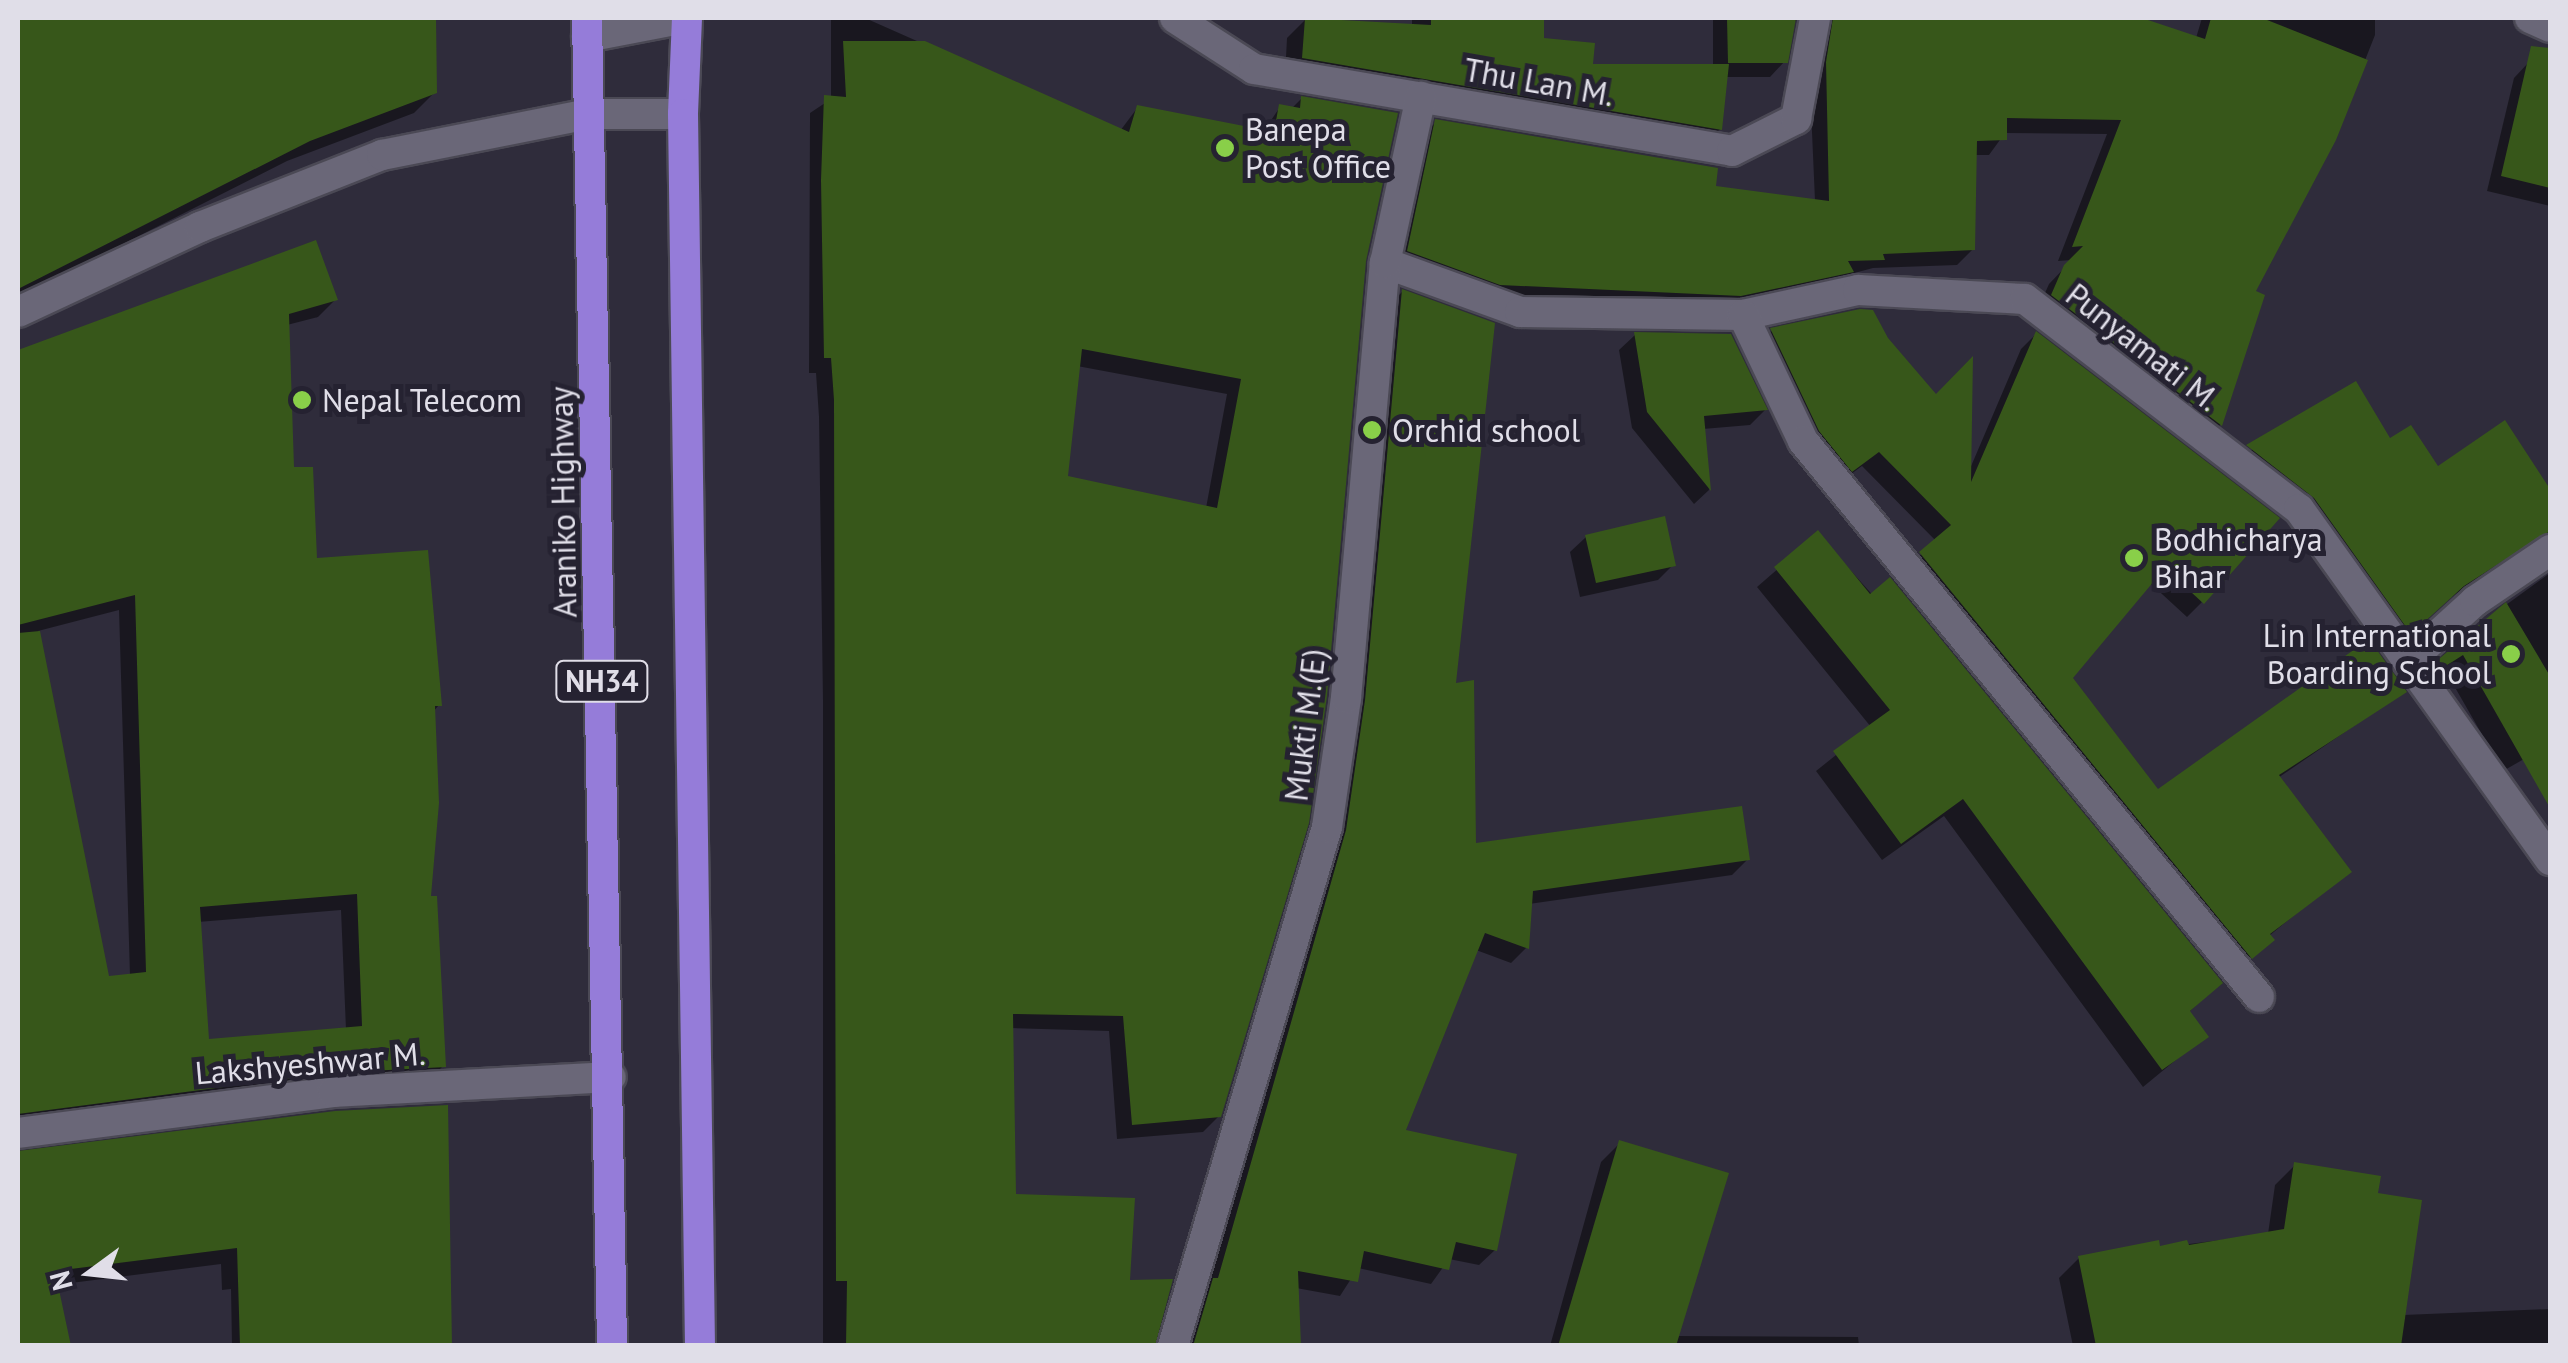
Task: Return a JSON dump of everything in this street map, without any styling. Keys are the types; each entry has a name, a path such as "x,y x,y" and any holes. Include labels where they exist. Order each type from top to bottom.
{"highway":[{"name":"NH34","path":"686,18 682,114 700,1346"},
{"name":"Araniko Highway","path":"587,27 611,1077 612,1346"}],"street":[{"path":"587,27 686,18"},
{"name":"Thu Lan M.","path":"1175,18 1254,69 1732,151 1796,119 1814,52 1815,18"},
{"path":"2530,18 2550,27"},
{"name":"Mukti M.(E)","path":"1173,1346 1327,827 1346,698 1385,263 1421,97"},
{"path":"18,312 200,227 382,156 590,114 682,114"},
{"name":"Punyamati M.","path":"1385,263 1520,312 1743,315 1858,290 2025,299 2299,509 2550,860"},
{"path":"1743,315 1803,441 2259,997"},
{"path":"2408,662 2475,602 2550,550"},
{"name":"Lakshyeshwar M.","path":"18,1133 334,1092 611,1077"}],"building":[{"path":"18,18 436,18 437,93 310,141 18,289"},
{"path":"1305,18 1431,25 1431,18 1544,18 1544,38 1595,43 1593,64 1729,64 1722,130 1302,58"},
{"path":"1727,18 1796,18 1788,63 1728,63"},
{"path":"1833,18 2142,18 2205,39 2211,18 2262,18 2368,60 2336,140 2256,291 2265,295 2222,426 2051,295 2064,265 2083,246 2072,247 2121,120 2007,118 2007,140 1977,141 1975,250 1883,254 1885,260 1848,261 1854,272 1741,296 1500,285 1407,251 1435,119 1718,168 1716,186 1829,201 1826,62"},
{"path":"843,41 925,41 1129,132 1137,105 1274,132 1279,104 1300,108 1301,96 1398,113 1366,261 1327,696 1309,823 1221,1117 1132,1125 1123,1016 1013,1014 1016,1194 1135,1198 1130,1280 1173,1279 1155,1346 846,1346 847,1281 836,1281 834,400 831,358 824,358 821,180 824,95 846,97","holes":["1082,349 1241,379 1217,508 1068,476"]},
{"path":"2531,46 2550,48 2550,188 2501,176"},
{"path":"316,240 338,300 289,314 294,467 313,467 317,558 428,550 442,706 435,706 439,803 431,896 437,896 446,1067 331,1073 18,1114 18,633 40,631 109,976 146,972 135,595 18,625 18,350","holes":["357,894 362,1026 209,1039 200,907"]},
{"path":"1402,289 1495,323 1456,683 1474,680 1476,843 1742,806 1750,860 1533,891 1529,949 1485,933 1406,1130 1517,1154 1497,1251 1456,1242 1449,1270 1364,1251 1358,1282 1298,1271 1301,1346 1193,1346 1213,1278 1218,1278 1346,830 1365,700"},
{"path":"1860,309 1873,310 1888,338 1936,394 1973,356 1971,482 2036,331 2280,518 2204,604 2165,568 2073,678 2158,789 2369,639 2407,692 2279,775 2352,872 2270,934 2275,940 2252,959 1919,552 1951,525 1879,452 1852,472 1819,431 1770,328"},
{"path":"1634,332 1731,334 1768,410 1704,416 1711,491 1647,412"},
{"path":"2356,381 2390,438 2411,425 2438,466 2505,420 2550,489 2550,531 2464,586 2411,634 2314,498 2246,445"},
{"path":"1665,516 1676,566 1596,583 1585,535"},
{"path":"1818,530 1870,594 1890,577 2223,983 2190,1011 2209,1037 2162,1070 1963,799 1901,844 1833,751 1890,710 1774,567"},
{"path":"2506,602 2550,676 2550,808 2463,655 2438,671 2433,664"},
{"path":"448,1105 452,1346 240,1346 237,1248 55,1271 71,1346 18,1346 18,1151 335,1111"},
{"path":"1619,1140 1729,1173 1676,1346 1558,1346"},
{"path":"2294,1162 2381,1176 2378,1193 2422,1200 2401,1346 2096,1346 2078,1256 2159,1240 2160,1246 2187,1240 2189,1245 2284,1229"}],"place":[{"name":"Banepa Post Office","path":"1225,148"},
{"name":"Nepal Telecom","path":"302,400"},
{"name":"Orchid school","path":"1372,430"},
{"name":"Bodhicharya Bihar","path":"2134,558"},
{"name":"Lin International Boarding School","path":"2511,654"}]}
